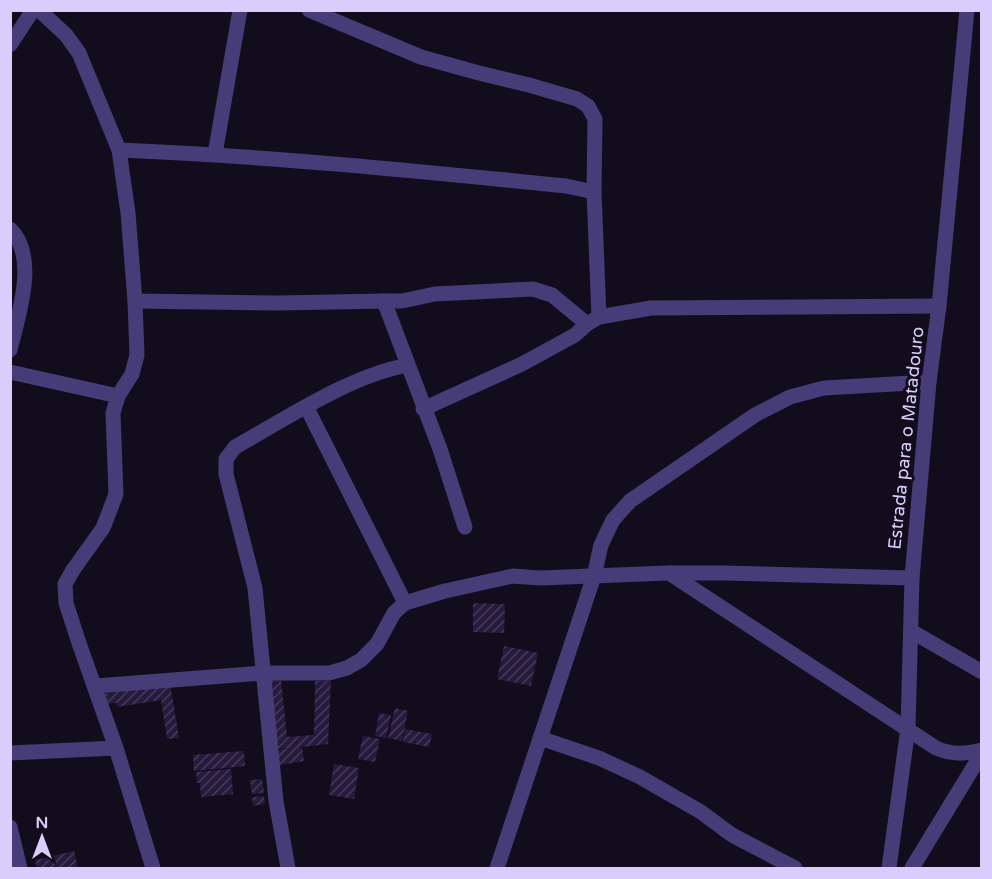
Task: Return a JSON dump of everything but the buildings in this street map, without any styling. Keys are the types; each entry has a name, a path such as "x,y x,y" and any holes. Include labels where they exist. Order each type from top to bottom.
{"street":[{"path":"10,45 33,10"},
{"path":"39,10 66,35 79,53 119,150 128,213 137,355 132,374 118,396 113,413 116,494 103,528 65,584 66,603 96,686 153,868"},
{"path":"215,154 240,10"},
{"path":"309,10 421,57 479,74 529,85 577,99 588,105 595,119 593,321"},
{"name":"Estrada para o Matadouro","path":"889,868 908,728 912,578 929,382 939,306 967,10"},
{"path":"119,150 215,154 502,179 566,186 594,192"},
{"path":"10,229 16,234 24,255 25,276 25,286 10,350"},
{"path":"135,301 279,303 402,301 435,294 532,289 552,296 593,321"},
{"path":"384,301 440,449 465,527"},
{"path":"423,409 522,364 575,335 593,321 651,308 939,306"},
{"path":"288,868 276,801 255,588 226,474 226,459 235,447 343,388 388,369 408,365"},
{"path":"10,372 118,396"},
{"path":"497,868 594,576 601,545 613,520 630,501 755,415 790,398 824,388 929,382"},
{"path":"307,408 405,603"},
{"path":"96,686 263,673 329,673 347,668 361,660 377,644 394,614 405,603 445,591 513,576 540,579 668,573 912,578"},
{"path":"668,573 936,748 949,754 981,752"},
{"path":"911,632 981,672"},
{"path":"540,738 599,758 640,777 701,812 732,836 795,868"},
{"path":"10,753 116,748"},
{"path":"912,868 981,752"},
{"path":"10,827 20,868"}]}
